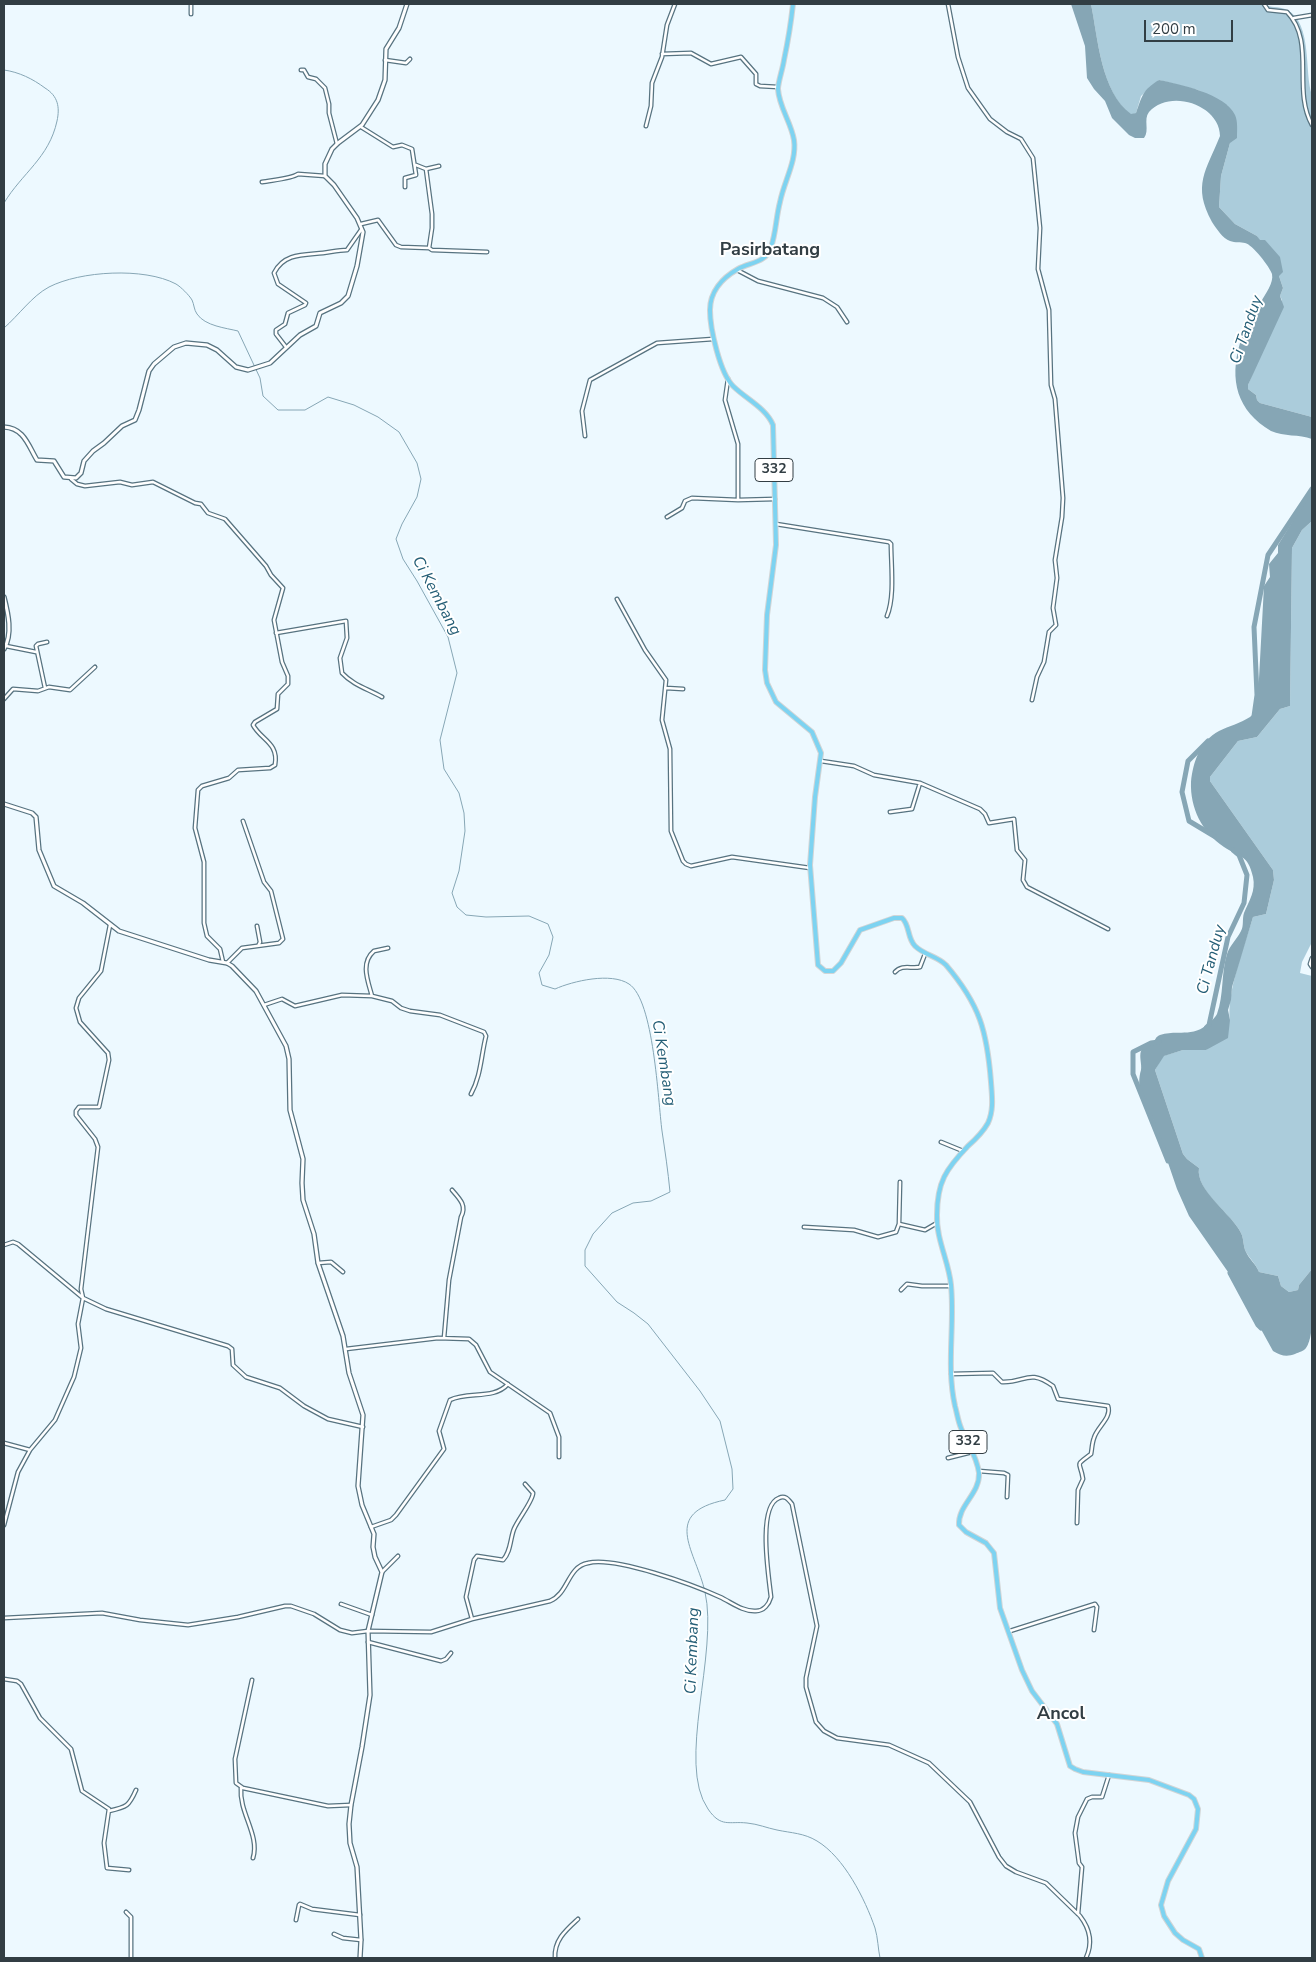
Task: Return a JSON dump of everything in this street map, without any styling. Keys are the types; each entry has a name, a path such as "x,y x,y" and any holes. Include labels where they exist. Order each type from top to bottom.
{"main road":[{"name":"332","path":"793,4 788,44 778,87 783,109 793,134 793,158 780,200 773,238 768,253 755,264 737,270 716,288 711,298 710,312 715,338 728,379 734,387 764,413 773,426 776,556 765,641 765,670 767,683 776,702 812,732 819,746 821,762 815,797 810,868 818,962 822,970 828,972 837,968 855,936 862,929 898,917 902,918 906,922 913,944 925,954 941,960 952,970 975,1005 986,1039 992,1108 984,1128 946,1171 939,1194 937,1223 951,1286 951,1374 954,1404 960,1426 973,1452 978,1471 978,1484 963,1509 959,1525 966,1532 986,1543 994,1553 998,1597 1028,1684 1059,1729 1066,1759 1070,1766 1075,1770 1083,1772 1149,1780 1189,1795 1195,1802 1198,1814 1196,1829 1168,1881 1161,1905 1162,1912 1170,1927 1180,1938 1199,1949 1202,1958"}],"street":[{"path":"191,4 191,14"},
{"path":"71,479 79,476 84,461 92,451 104,443 122,426 135,420 149,371 154,364 174,347 186,343 207,345 217,350 236,367 244,370 252,369 272,361 300,335 316,326 320,313 346,299 357,266 363,235 362,226 334,185 325,176 324,170 328,156 337,144 361,127 378,100 385,80 386,49 399,28 407,4"},
{"path":"646,126 651,106 652,83 662,54 666,25 675,4"},
{"path":"948,4 958,57 968,88 990,119 1007,132 1021,139 1030,151 1035,164 1040,228 1038,269 1049,310 1051,385 1055,399 1063,498 1055,560 1057,578 1053,608 1056,625 1049,632 1044,662 1037,678 1032,700"},
{"path":"1264,4 1268,10 1285,11 1293,18 1302,35 1303,97 1308,118 1312,125"},
{"path":"1293,18 1312,15"},
{"path":"662,54 691,53 711,64 742,57 756,74 756,84 778,87"},
{"path":"385,60 406,63 410,59"},
{"path":"301,70 304,70 308,77 316,80 325,88 337,144"},
{"path":"361,127 392,147 398,145 411,148 416,165 416,175 405,178 405,187"},
{"path":"416,165 426,169 439,166"},
{"path":"426,169 432,214 429,248"},
{"path":"262,182 284,177 294,177 298,174 325,176"},
{"path":"287,348 276,334 276,330 285,324 288,313 306,303 278,284 274,273 278,264 287,259 308,253 318,254 347,250 362,226 378,220 396,245 401,248 487,252"},
{"path":"737,270 758,280 823,298 837,308 847,322"},
{"path":"585,436 582,411 590,380 657,343 715,338"},
{"path":"728,379 724,397 738,444 738,500"},
{"path":"4,427 14,428 21,433 37,460 54,461 64,477 71,479 77,484 85,486 120,482 132,485 153,482 195,503 201,504 208,514 224,518 282,586 274,620 282,662 289,679 288,684 278,694 277,710 253,725 271,745 276,759 275,764 270,768 238,770 227,778 202,786 198,790 195,828 204,862 204,923 208,937 220,949 225,963 253,987 283,1039 288,1052 290,1110 303,1159 303,1200 314,1234 318,1262 343,1336 349,1374 363,1415 358,1481 362,1505 374,1534 374,1554 382,1572"},
{"path":"667,517 682,508 685,501 692,498 775,499"},
{"path":"776,524 884,540 891,544 890,609 887,616"},
{"path":"4,597 8,627 8,640 5,648 37,652"},
{"path":"616,599 645,650 666,680 662,720 670,749 671,831 676,848 686,864 691,866 732,857 810,868"},
{"path":"276,633 346,621 346,638 340,658 342,673 361,688 382,697"},
{"path":"45,688 37,652 38,644 47,642"},
{"path":"4,699 12,689 40,690 49,687 70,690 95,667"},
{"path":"666,688 683,689"},
{"path":"821,762 854,766 874,774 920,783 980,809 985,814 989,823 1014,819 1018,850 1025,860 1023,880 1027,887 1108,929"},
{"path":"890,812 912,809 920,783"},
{"path":"4,804 32,813 36,817 38,850 53,885 83,903 119,931 209,960 225,963"},
{"path":"225,963 242,948 279,943 283,937 270,889 264,882 243,821"},
{"path":"4,1525 14,1482 30,1450 55,1420 74,1377 80,1352 78,1324 83,1298 81,1289 98,1147 95,1139 76,1111 79,1107 96,1108 100,1105 109,1056 106,1048 80,1022 76,1008 78,998 101,971 110,925"},
{"path":"257,926 260,941 258,946"},
{"path":"372,996 366,968 367,960 374,950 388,948"},
{"path":"895,972 898,968 920,967 925,954"},
{"path":"1312,958 1310,964 1312,967"},
{"path":"264,1005 282,998 295,1006 342,995 372,996 392,1001 401,1008 410,1011 440,1015 484,1032 486,1036 481,1058 480,1074 472,1094"},
{"path":"941,1142 963,1152"},
{"path":"804,1227 850,1230 882,1237 896,1232 899,1224 900,1182"},
{"path":"444,1338 449,1280 464,1211 463,1204 452,1190"},
{"path":"899,1224 925,1230 937,1223"},
{"path":"4,1245 13,1242 18,1244 83,1298 121,1315 228,1346 232,1349 233,1365 245,1377 280,1388 304,1406 328,1419 363,1426"},
{"path":"318,1262 331,1262 343,1272"},
{"path":"901,1290 906,1284 951,1286"},
{"path":"346,1350 444,1338 469,1339 474,1342 490,1372 550,1413 559,1437 559,1457"},
{"path":"951,1374 993,1373 999,1380 1006,1383 1028,1376 1036,1376 1053,1386 1058,1399 1108,1406 1107,1417 1099,1427 1090,1454 1083,1458 1080,1463 1079,1467 1083,1479 1078,1490 1077,1523"},
{"path":"371,1527 391,1520 396,1515 444,1449 439,1430 450,1400 461,1396 499,1392 508,1384"},
{"path":"4,1444 30,1450"},
{"path":"948,1458 973,1452"},
{"path":"978,1471 1008,1475 1007,1497"},
{"path":"472,1619 466,1597 474,1560 477,1556 503,1560 507,1555 514,1531 524,1510 532,1500 533,1493 525,1484"},
{"path":"4,1618 102,1613 140,1620 188,1624 238,1618 285,1606 292,1606 314,1614 345,1632 431,1632 472,1619 555,1599 564,1590 576,1568 587,1563 605,1562 671,1578 718,1596 744,1609 756,1612 764,1608 771,1597 766,1535 772,1504 777,1498 788,1498 794,1511 817,1626 806,1678 806,1687 816,1722 824,1731 837,1738 889,1745 935,1768 970,1802 999,1857 1006,1866 1016,1872 1046,1882 1084,1921 1091,1943 1086,1958"},
{"path":"360,1958 361,1940 357,1867 349,1834 351,1805 369,1699 368,1631 382,1572 398,1556"},
{"path":"341,1604 372,1615"},
{"path":"1010,1631 1095,1604 1097,1607 1094,1630"},
{"path":"368,1642 441,1660 446,1659 451,1653"},
{"path":"4,1679 17,1681 21,1684 40,1718 71,1749 82,1791 109,1810 128,1805 136,1790"},
{"path":"252,1680 235,1759 236,1782 241,1787 328,1806 351,1805"},
{"path":"1078,1914 1082,1867 1079,1863 1078,1839 1075,1833 1077,1822 1087,1799 1102,1797 1109,1774"},
{"path":"241,1787 243,1807 254,1837 255,1852 253,1858"},
{"path":"109,1810 104,1843 106,1866 108,1869 129,1870"},
{"path":"296,1920 298,1905 300,1904 312,1909 360,1915"},
{"path":"126,1912 131,1918 131,1958"},
{"path":"555,1958 559,1938 578,1919"},
{"path":"334,1934 343,1938 361,1940"}],"shaded area":[{"path":"1091,4 1266,4 1267,6 1287,10 1301,26 1312,95 1312,417 1260,403 1256,395 1248,389 1282,300 1280,296 1283,288 1279,276 1257,236 1235,224 1219,207 1221,176 1230,143 1228,106 1198,90 1159,80 1141,96 1136,113 1131,115 1113,93 1107,79 1102,64"},
{"path":"1312,521 1312,942 1302,962 1300,973 1312,976 1312,1269 1299,1285 1298,1290 1289,1292 1281,1286 1278,1276 1259,1272 1244,1248 1242,1235 1237,1226 1208,1194 1199,1177 1199,1168 1183,1154 1155,1070 1163,1056 1183,1050 1206,1050 1230,1020 1233,983 1253,917 1266,914 1274,880 1273,870 1210,781 1210,777 1238,741 1257,737 1280,709 1290,706 1292,548 1302,530"}],"water":[{"path":"1071,4 1091,4 1102,64 1107,79 1121,104 1131,114 1136,113 1141,98 1159,80 1189,87 1212,96 1222,101 1235,115 1237,138 1230,143 1221,176 1219,207 1235,224 1257,236 1260,240 1265,240 1280,257 1283,272 1279,276 1283,288 1280,296 1284,307 1248,385 1248,389 1256,395 1260,403 1312,417 1312,439 1271,431 1250,414 1243,404 1239,393 1235,370 1240,343 1270,285 1272,274 1268,266 1252,247 1245,243 1227,240 1222,236 1206,209 1202,188 1203,178 1220,136 1218,125 1203,108 1192,103 1169,101 1158,105 1149,112 1144,138 1135,138 1129,135 1112,118 1105,101 1087,78 1085,46"},
{"path":"1312,490 1312,521 1302,530 1292,548 1290,706 1280,709 1257,737 1238,741 1210,777 1210,781 1273,870 1274,880 1266,914 1253,917 1232,987 1228,1010 1230,1020 1228,1038 1206,1050 1183,1050 1164,1056 1155,1070 1183,1154 1199,1168 1199,1176 1208,1193 1237,1226 1242,1235 1244,1248 1259,1272 1278,1276 1281,1286 1289,1292 1298,1290 1299,1285 1312,1269 1313,1298 1309,1342 1304,1350 1287,1356 1273,1351 1235,1282 1189,1216 1177,1189 1153,1119 1143,1102 1139,1083 1140,1053 1143,1048 1160,1035 1166,1033 1189,1032 1201,1029 1216,1015 1221,999 1227,954 1242,929 1244,913 1252,896 1254,882 1246,860 1216,841 1199,819 1191,792 1192,774 1202,746 1207,740 1219,731 1250,717 1255,710 1258,697 1264,586 1270,577 1269,564 1278,553 1278,545"}],"waterway":[{"name":"Ci Kembang","path":"4,70 26,76 49,91 57,102 58,111 57,121 48,145 4,203"},
{"name":"Ci Kembang","path":"4,328 37,295 49,287 77,277 130,273 163,279 176,284 185,291 192,300 195,311 205,321 216,326 238,331 260,378 263,396 278,410 305,410 328,397 354,405 378,417 399,432 417,463 421,479 417,497 396,539 403,559 448,637 457,673 440,740 444,769 459,793 464,813 465,831 459,871 452,893 457,907 466,915 486,917 529,916 548,924 553,937 549,955 539,973 542,985 555,989 592,979 621,980 629,984 637,994 644,1010 653,1052 670,1192 651,1201 633,1203 612,1213 593,1234 585,1250 585,1266 617,1302 648,1324 700,1391 720,1421 732,1469 733,1489 725,1500 706,1506 694,1514 688,1523 687,1534 704,1588"},
{"name":"Ci Tanduy","path":"1254,716 1257,695 1254,627 1268,555 1312,489"},
{"name":"Ci Tanduy","path":"1208,741 1188,761 1182,792 1189,821 1214,836"},
{"name":"Ci Tanduy","path":"1206,1028 1209,1025 1228,937 1244,903 1247,875 1239,855 1233,850"},
{"name":"Ci Tanduy","path":"1159,1042 1151,1043 1133,1052 1133,1074 1168,1161"},
{"name":"Ci Tanduy","path":"1230,1273 1261,1328"},
{"name":"Ci Kembang","path":"705,1592 708,1617 707,1645 697,1736 696,1764 699,1789 708,1809 721,1821 751,1824 802,1835 812,1838 827,1848 845,1868 866,1904 875,1928 880,1958"}],"district":[{"name":"Pasirbatang","path":"770,251"},
{"name":"Ancol","path":"1061,1715"}]}
